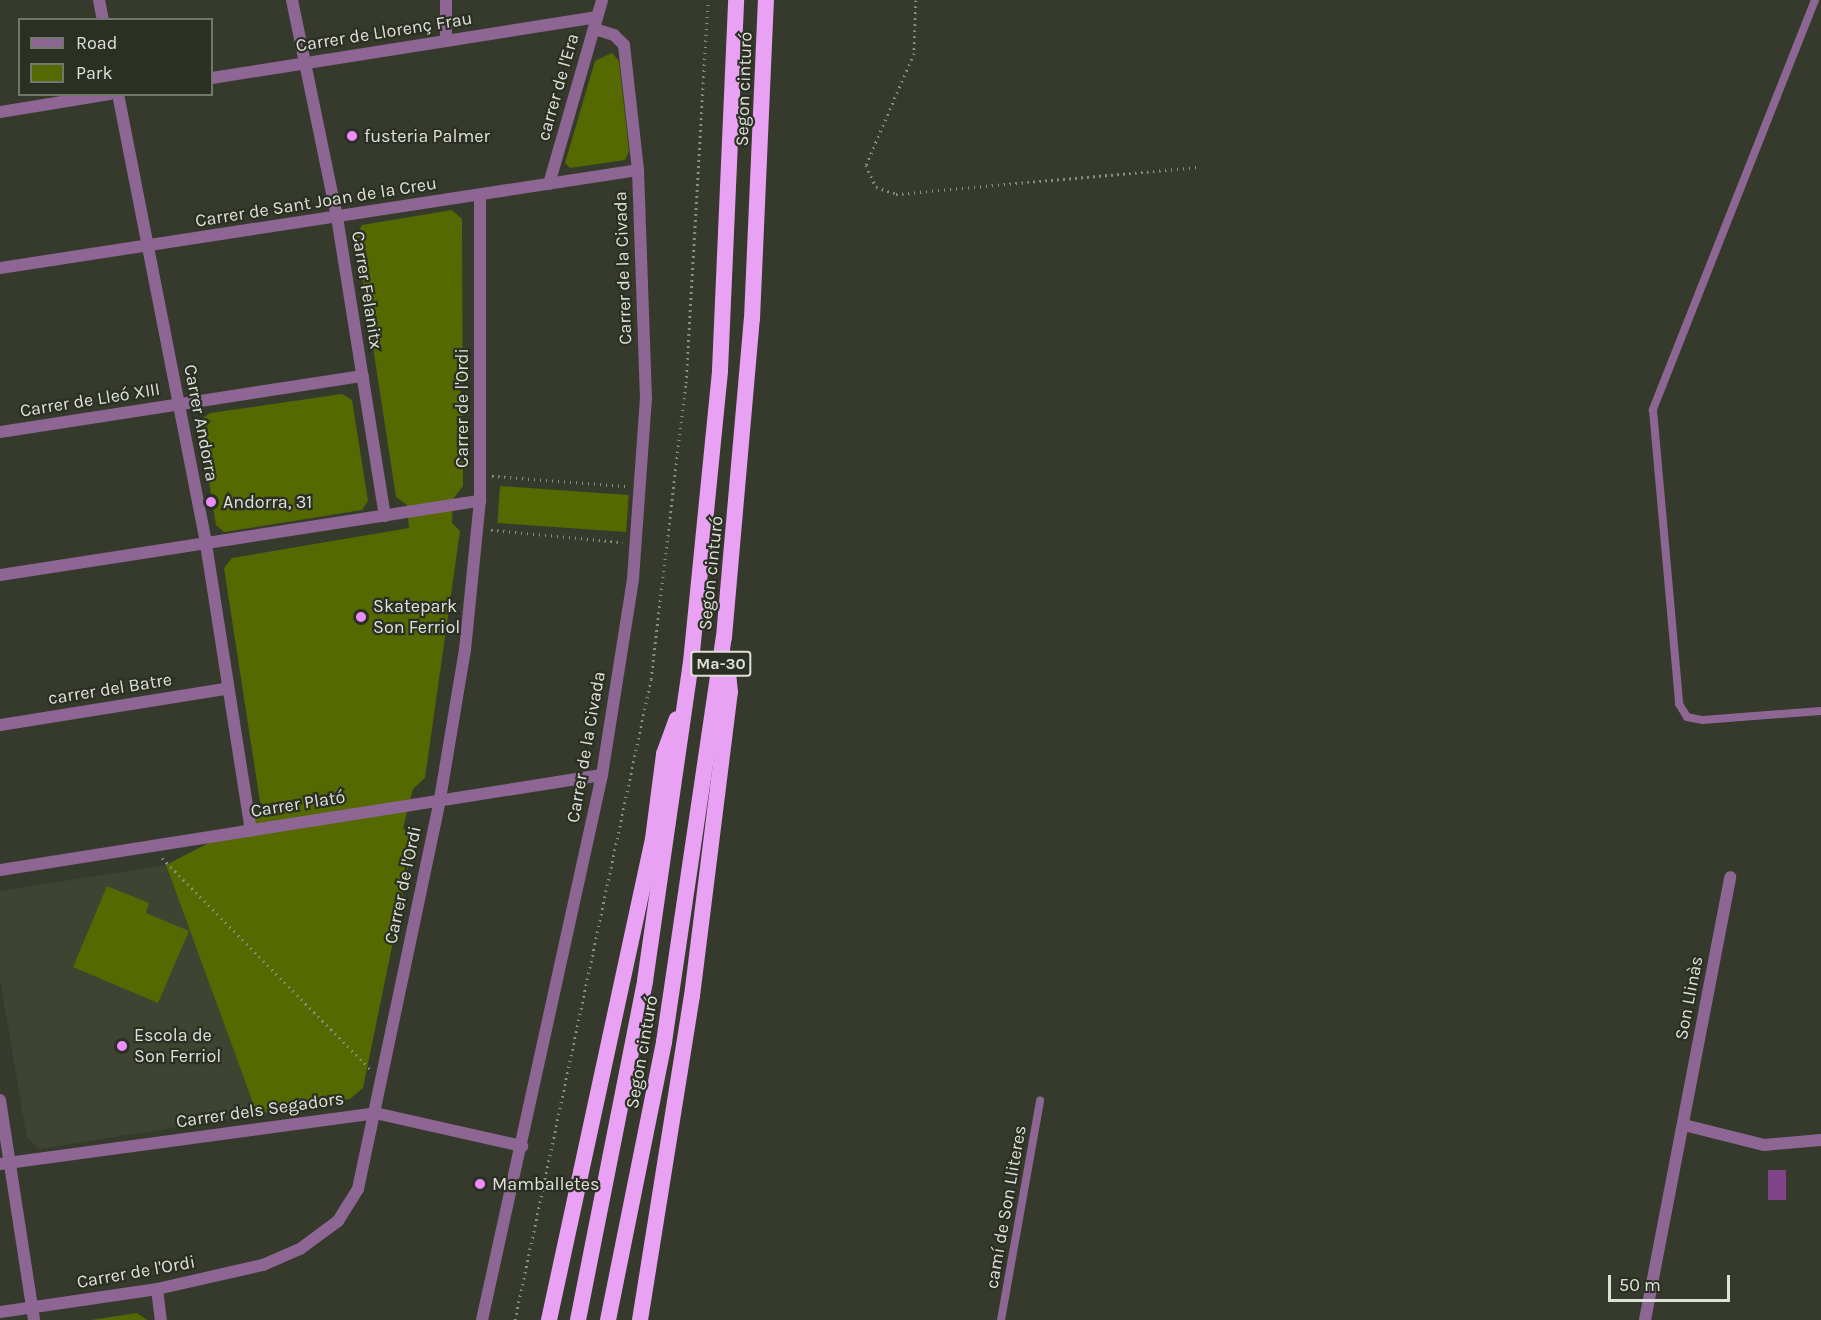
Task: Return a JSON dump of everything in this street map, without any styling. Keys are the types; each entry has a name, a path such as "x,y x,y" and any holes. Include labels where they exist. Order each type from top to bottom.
{"highway":[{"name":"Segon cinturó","path":"688,690 715,431 736,0"},
{"name":"Segon cinturó","path":"608,1320 666,1030 724,637 752,319 766,0"},
{"path":"640,1320 721,770 730,692 724,637"},
{"path":"549,1320 653,839 664,754 688,690"},
{"name":"Ma-30","path":"578,1320 645,981 688,690"}],"street":[{"path":"99,0 103,18"},
{"name":"Carrer Felanitx","path":"292,0 337,216 385,516"},
{"path":"446,0 446,41"},
{"name":"carrer de l'Era","path":"549,184 602,0"},
{"name":"Carrer de Llorenç Frau","path":"213,78 446,41 596,23"},
{"name":"Carrer de la Civada","path":"482,1320 602,775 636,543 646,399 638,170 624,45 596,23"},
{"path":"0,112 98,96"},
{"name":"Carrer Andorra","path":"118,96 206,544 226,689 251,830"},
{"name":"Carrer de Sant Joan de la Creu","path":"0,268 638,170"},
{"name":"Carrer de l'Ordi","path":"0,1312 157,1289 263,1265 300,1250 338,1221 358,1189 440,799 465,650 480,501 480,195"},
{"name":"Carrer de Lleó XIII","path":"0,432 363,376"},
{"path":"0,576 480,501"},
{"name":"carrer del Batre","path":"0,725 226,689"},
{"name":"Carrer Plató","path":"0,870 602,775"},
{"name":"Son Llinàs","path":"1645,1320 1730,877"},
{"path":"0,1100 4,1163 34,1320"},
{"name":"Carrer dels Segadors","path":"4,1163 375,1113 522,1146"},
{"path":"1684,1125 1764,1145 1821,1140"},
{"path":"157,1289 161,1320"}],"lane":[{"path":"1815,0 1653,410 1679,705 1686,717 1703,720 1821,711"},
{"name":"camí de Son Lliteres","path":"1001,1320 1040,1100"}],"path":[{"path":"515,1320 651,679 686,383 708,0"},
{"path":"916,0 914,53 866,165 876,187 896,194 1201,167"},
{"path":"480,475 640,487"},
{"path":"477,529 636,543"},
{"path":"151,846 381,1081"}],"shaded area":[{"name":"Escola de Son Ferriol","path":"166,865 257,1114 40,1149 27,1138 0,979 0,891"},
{"path":"1768,1170 1786,1170 1786,1200 1768,1200"}],"green space":[{"path":"612,53 619,61 629,151 625,160 570,168 565,163 595,61"},
{"path":"452,210 462,219 463,486 453,499 452,523 460,531 425,778 413,789 403,828 414,839 363,1088 350,1099 257,1114 166,865 270,811 260,802 224,568 232,558 409,528 407,505 396,497 356,236 362,225"},
{"path":"342,394 352,400 368,501 362,510 224,532 216,525 199,421 210,413"},
{"path":"500,486 629,495 626,532 497,523"},
{"path":"107,886 149,903 146,913 189,931 158,1003 73,967"},
{"path":"137,1313 147,1320 91,1320"}],"place":[{"name":"fusteria Palmer","path":"352,136"},
{"name":"Andorra, 31","path":"211,502"},
{"name":"Skatepark Son Ferriol","path":"361,617"},
{"name":"Escola de Son Ferriol","path":"122,1046"},
{"name":"Mamballetes","path":"480,1184"}]}
